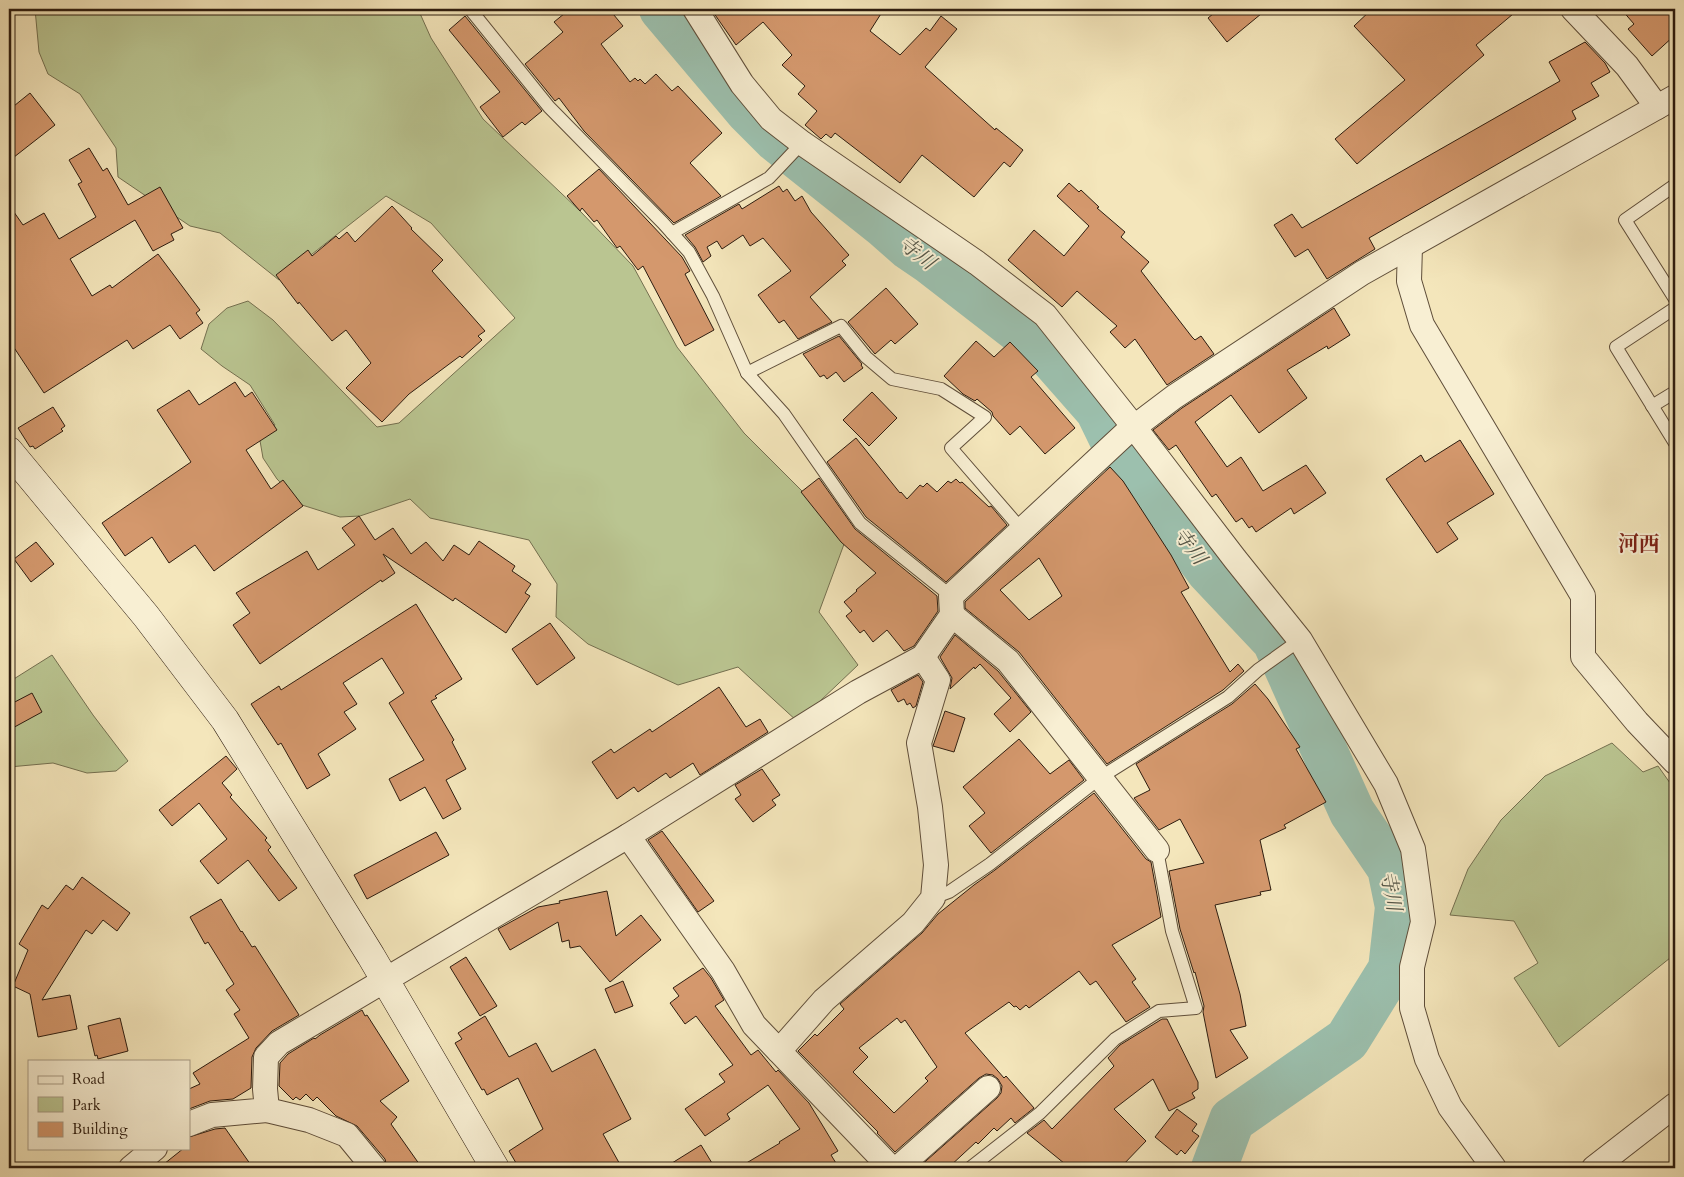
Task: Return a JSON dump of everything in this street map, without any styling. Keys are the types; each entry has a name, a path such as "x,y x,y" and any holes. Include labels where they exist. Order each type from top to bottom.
{"street":[{"path":"695,9 742,84 798,146 977,263 1045,315 1129,431 1235,559 1296,643 1386,784 1413,849 1423,922 1412,967 1412,1008 1426,1059 1450,1107 1494,1168"},
{"path":"267,1110 265,1089 266,1057 279,1043 385,982 628,836 858,692 923,657 951,605 1022,530 1129,431 1174,397 1346,284 1666,102 1627,66 1573,9"},
{"path":"1410,246 1409,281 1422,325 1583,596 1582,657 1637,722 1675,762"},
{"path":"9,451 146,616 224,720 371,956 495,1168"},
{"path":"951,605 1008,661 1158,850"},
{"path":"779,1051 824,1000 913,923 933,898 936,865 930,807 919,743 938,680 923,657"},
{"path":"628,836 722,971 754,1025 891,1168"},
{"path":"898,1168 988,1088"},
{"path":"1594,1168 1675,1105"},
{"path":"190,1124 212,1115 267,1110 309,1120 347,1135 374,1168"},
{"path":"131,1168 153,1150"}],"lane":[{"path":"470,9 549,107 689,252 713,296 747,373 784,414 860,523 951,605"},
{"path":"672,233 769,178 798,146"},
{"path":"1675,185 1625,220 1675,299"},
{"path":"1675,308 1616,347 1675,443"},
{"path":"747,373 841,326 866,357 892,379 941,389 985,417 951,448 1022,530"},
{"path":"1652,406 1675,392"},
{"path":"933,898 949,892 990,864 1101,777 1228,697 1258,670 1296,643"},
{"path":"970,1168 1040,1113 1114,1039 1159,1011 1196,1008 1172,931 1158,850"}],"green space":[{"path":"35,9 418,9 431,38 483,119 580,211 633,266 677,347 744,433 847,536 819,612 858,665 798,722 738,667 678,685 588,644 556,617 557,584 529,540 430,518 410,499 360,516 340,517 302,505 277,479 263,458 259,435 275,425 250,385 201,349 209,324 227,308 248,301 273,320 377,427 399,423 515,318 431,223 386,196 279,280 220,233 190,226 118,177 116,148 80,94 48,74 39,52"},
{"path":"52,655 93,715 128,761 116,771 87,773 53,763 9,767 9,682"},
{"path":"1612,743 1643,772 1658,766 1675,790 1675,954 1559,1047 1514,978 1538,963 1514,921 1450,915 1468,869 1501,820 1545,776"}],"building":[{"path":"570,9 609,9 623,26 601,44 630,82 635,78 638,81 640,79 645,84 656,74 672,91 678,86 722,133 690,163 721,196 674,223 584,131 559,98 555,101 525,64 563,32 554,22"},
{"path":"711,9 834,9 839,13 841,9 884,9 870,31 900,55 926,28 930,31 941,16 957,29 925,67 995,130 996,128 1023,150 1010,167 1004,162 974,197 922,155 900,183 835,133 831,138 826,134 821,139 805,125 817,111 798,94 805,86 782,65 792,55 763,22 736,45"},
{"path":"1219,9 1267,9 1227,42 1208,18"},
{"path":"1372,9 1519,9 1476,45 1484,55 1357,164 1335,139 1405,80 1354,26"},
{"path":"1621,9 1675,9 1675,35 1652,56 1628,29 1634,24"},
{"path":"465,16 542,111 525,125 522,122 503,137 480,107 500,92 449,30"},
{"path":"1585,42 1605,63 1610,72 1591,83 1599,96 1572,111 1576,119 1369,238 1375,249 1327,279 1308,249 1295,257 1274,225 1292,214 1302,228 1560,81 1549,62"},
{"path":"30,93 55,125 9,161 9,110"},
{"path":"89,148 103,171 107,168 128,205 160,187 183,228 171,234 174,240 153,251 135,220 70,259 92,296 110,285 112,288 158,254 200,310 196,313 203,323 180,339 170,325 133,349 127,340 44,393 9,340 9,205 23,225 44,213 59,239 96,217 78,184 82,182 69,160"},
{"path":"599,169 682,257 690,271 685,274 714,330 685,346 643,266 638,270 620,246 617,248 597,220 594,222 582,208 580,211 567,196"},
{"path":"1069,183 1079,192 1081,190 1099,207 1097,208 1125,232 1121,237 1149,262 1141,271 1192,337 1195,340 1201,336 1214,354 1167,385 1135,339 1125,348 1110,332 1117,326 1077,291 1062,307 1008,260 1034,230 1064,256 1089,226 1057,196"},
{"path":"779,186 783,192 787,189 795,201 802,196 811,212 849,255 842,261 846,265 810,297 832,322 798,339 784,320 779,323 758,295 791,271 763,238 750,246 743,235 722,249 717,241 707,247 711,256 703,262 695,247 685,235 739,204 742,209"},
{"path":"392,206 411,229 443,260 432,271 485,331 478,336 482,340 462,358 460,356 409,394 382,422 346,388 371,363 346,330 332,341 299,302 298,304 276,275 308,250 312,256 336,236 339,239 347,232 355,242"},
{"path":"886,288 918,324 895,344 891,340 875,354 848,322"},
{"path":"1334,308 1350,335 1328,349 1327,346 1287,370 1307,398 1259,433 1231,395 1195,422 1227,467 1241,457 1263,491 1306,465 1326,493 1294,514 1291,508 1256,532 1252,526 1249,528 1242,518 1236,522 1216,494 1212,497 1176,445 1169,450 1153,430 1182,408"},
{"path":"839,336 862,364 863,368 844,382 836,372 827,379 824,375 820,377 803,354"},
{"path":"976,341 994,357 1010,342 1038,371 1031,377 1075,428 1045,454 1020,426 1010,435 993,416 992,412 977,399 975,401 963,394 944,376"},
{"path":"235,382 245,397 252,392 277,430 246,450 271,489 283,480 303,506 214,571 195,545 169,563 152,537 125,556 102,523 191,462 157,410 189,390 199,405"},
{"path":"872,392 897,418 869,446 843,420"},
{"path":"53,407 65,426 61,429 63,431 35,449 33,446 30,447 18,428"},
{"path":"856,438 900,493 907,499 920,485 923,487 927,483 937,492 948,481 951,483 956,479 960,483 962,482 989,507 991,506 1007,525 946,582 866,517 827,462"},
{"path":"1460,440 1494,494 1447,523 1458,539 1437,553 1386,479 1421,455 1425,462"},
{"path":"1110,467 1123,481 1171,555 1189,588 1181,592 1230,672 1238,664 1244,671 1223,690 1107,764 1019,652 965,608 965,602","holes":["1039,558 1062,596 1029,620 1000,590"]},
{"path":"819,478 855,529 937,596 938,611 914,646 904,651 887,630 873,642 864,630 860,633 846,616 852,611 844,602 876,573 841,542 801,492"},
{"path":"359,516 375,540 393,528 411,554 426,542 443,561 454,545 469,555 479,541 515,566 512,571 531,584 525,593 530,596 506,633 455,598 453,601 383,554 395,573 382,582 381,580 260,664 233,625 250,613 236,593 307,551 318,570 355,545 342,528"},
{"path":"36,542 54,564 31,582 14,559"},
{"path":"416,604 462,679 435,696 437,698 431,701 454,740 452,742 466,769 446,780 461,809 443,819 425,787 400,801 389,779 424,760 389,703 404,693 382,658 343,683 357,704 344,712 356,729 318,754 330,775 307,789 281,743 278,745 251,704 279,686 281,690"},
{"path":"550,623 575,658 537,685 512,649"},
{"path":"955,635 998,671 1031,712 1010,732 994,714 1011,698 980,664 975,669 974,667 950,689 952,678 940,657"},
{"path":"918,675 923,682 916,706 913,708 910,703 907,705 904,699 898,702 891,690"},
{"path":"1255,684 1268,699 1300,747 1296,749 1326,802 1284,825 1286,828 1260,840 1271,890 1260,892 1261,895 1215,905 1240,994 1246,1026 1230,1030 1248,1058 1216,1078 1203,1012 1204,1006 1195,972 1180,929 1169,871 1204,863 1180,819 1159,830 1134,798 1150,790 1136,764 1232,704"},
{"path":"719,687 746,727 760,719 768,732 700,775 693,763 670,778 666,773 638,792 634,787 617,799 592,762 611,749 614,753 650,729 652,732"},
{"path":"32,693 42,712 9,730 9,705"},
{"path":"945,711 965,718 954,752 933,746"},
{"path":"1019,739 1050,774 1069,760 1084,780 991,853 969,826 985,813 963,787"},
{"path":"226,756 237,769 222,783 232,795 230,797 267,838 265,840 271,847 268,850 297,888 279,901 248,860 218,884 200,861 227,839 199,803 172,826 159,810"},
{"path":"762,769 780,795 772,800 776,805 753,822 735,799 741,795 735,785"},
{"path":"1094,793 1146,859 1151,862 1161,917 1112,945 1136,979 1132,982 1150,1007 1126,1022 1096,981 1090,985 1079,971 1029,1008 1026,1005 1020,1010 1009,1002 965,1033 1004,1078 1006,1076 1034,1108 1015,1123 1011,1118 997,1131 994,1128 978,1144 976,1142 948,1168 918,1168 997,1098 1001,1093 1002,1086 998,1079 993,1075 986,1074 979,1078 895,1152 878,1132 798,1051 815,1034 817,1036 844,1009 840,1004 922,933 938,914","holes":["897,1018 901,1023 905,1020 937,1067 925,1078 928,1081 894,1113 853,1072 868,1057 859,1048"]},
{"path":"662,831 714,901 698,912 648,840"},
{"path":"436,832 449,855 367,899 354,875"},
{"path":"82,877 130,913 117,931 103,920 92,934 86,930 42,1000 70,995 77,1029 38,1037 30,994 13,986 28,950 19,944 42,905 48,909 66,885 73,890"},
{"path":"607,891 616,936 641,915 661,940 610,982 580,946 570,948 569,940 562,942 558,922 510,950 498,929 538,907"},
{"path":"221,899 241,932 252,947 255,946 299,1015 272,1031 256,1048 252,1057 251,1088 233,1099 210,1101 190,1109 190,1089 200,1084 193,1073 249,1038 234,1014 240,1010 226,990 234,984 208,942 205,944 190,917"},
{"path":"466,957 497,1006 480,1016 450,967"},
{"path":"703,968 724,1000 715,1006 751,1055 758,1050 776,1072 778,1070 809,1103 838,1151 831,1155 839,1168 738,1168 800,1129 768,1085 727,1114 730,1119 705,1136 685,1109 725,1082 719,1074 733,1065 696,1016 685,1024 670,1003 679,996 673,988"},
{"path":"623,981 633,1006 615,1013 605,989"},
{"path":"362,1010 409,1081 380,1101 397,1117 391,1124 422,1168 387,1168 385,1159 357,1126 336,1116 317,1097 313,1101 306,1094 300,1100 296,1097 293,1100 279,1086 280,1063 288,1054"},
{"path":"485,1016 509,1057 536,1043 552,1072 595,1049 631,1119 603,1134 622,1168 519,1168 509,1151 543,1129 518,1078 487,1095 484,1089 482,1090 455,1043 462,1039 458,1033"},
{"path":"120,1018 128,1051 98,1059 97,1055 95,1056 88,1026"},
{"path":"1162,1019 1167,1019 1198,1082 1198,1089 1192,1093 1195,1098 1169,1111 1153,1079 1114,1109 1146,1141 1120,1168 1070,1168 1027,1133 1044,1120 1052,1129 1114,1066 1108,1058 1120,1045"},
{"path":"1177,1109 1197,1124 1192,1131 1199,1136 1185,1154 1181,1150 1177,1155 1155,1137"},
{"path":"225,1128 253,1168 159,1168 182,1150 190,1150 190,1137"},
{"path":"701,1145 715,1168 664,1168"}],"waterway":[{"name":"寺川","path":"662,9 748,111 776,139 909,247 1047,352 1098,410 1115,445 1209,571 1275,641 1352,812 1390,868 1398,907 1391,969 1347,1040 1232,1120 1214,1168"}],"district":[{"name":"河西","path":"1639,544"}]}
